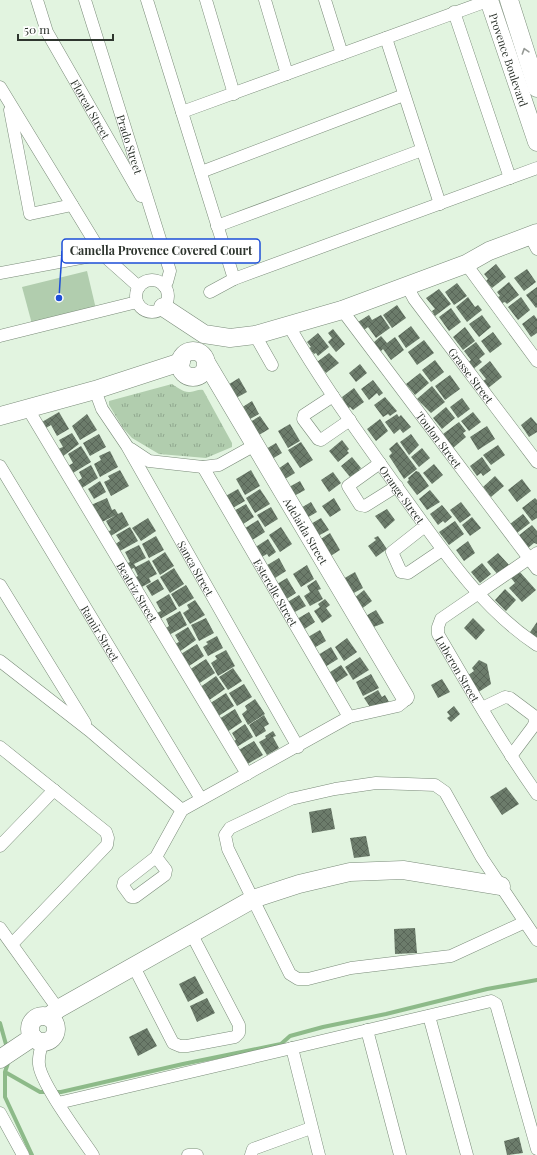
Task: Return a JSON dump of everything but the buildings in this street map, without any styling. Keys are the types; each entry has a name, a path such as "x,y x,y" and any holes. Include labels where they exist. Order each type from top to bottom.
{"street":[{"name":"Floreal Street","path":"37,0 47,32 151,215"},
{"name":"Prado Street","path":"85,0 151,215 170,271 167,282 164,286"},
{"path":"148,0 234,278"},
{"path":"206,0 234,94"},
{"path":"265,0 287,74"},
{"path":"325,0 342,54"},
{"path":"182,112 489,0"},
{"name":"Provence Boulevard","path":"489,0 537,142"},
{"name":"Provence Boulevard","path":"509,0 537,88"},
{"path":"454,12 510,178"},
{"path":"386,38 440,204"},
{"path":"0,87 102,254 139,287"},
{"path":"200,172 404,95"},
{"path":"9,103 30,214 72,205"},
{"path":"217,226 422,150"},
{"path":"210,292 234,278 537,168"},
{"path":"163,307 204,334 230,338 255,335 342,310 466,264 489,251 535,240"},
{"path":"0,273 102,254"},
{"path":"466,264 537,361"},
{"path":"148,281 154,281 164,286 167,297 163,307 159,311 148,312 143,310 137,302 137,292 139,287 148,281"},
{"name":"Grasse Street","path":"407,286 414,299 537,462"},
{"path":"0,336 137,302"},
{"name":"Toulon Street","path":"342,310 533,556 537,569"},
{"name":"Orange Street","path":"289,326 333,396 442,550 479,593 519,633 537,645"},
{"path":"0,416 95,390 181,362 180,367 185,374 193,378 201,375 204,372 204,334"},
{"path":"255,335 272,365"},
{"name":"Adelaida Street","path":"203,358 405,697"},
{"name":"Sanca Street","path":"95,390 102,409 127,446 298,747"},
{"path":"333,396 304,415 303,419 318,439 321,440 350,420"},
{"name":"Beatriz Street","path":"28,409 247,774"},
{"path":"127,446 149,461 203,467 219,465 255,445"},
{"path":"380,462 348,486 360,506 365,506 397,486"},
{"name":"Ramir Street","path":"0,466 202,799"},
{"name":"Esterelle Street","path":"203,467 349,717"},
{"path":"425,526 392,552 392,556 401,572 408,573 442,550"},
{"name":"Luberon Street","path":"533,556 441,619 438,627 438,634 511,756 537,794"},
{"path":"0,585 90,731"},
{"path":"0,661 90,731 182,810"},
{"path":"156,857 182,810 298,747 349,717 398,706 403,702 405,697"},
{"path":"482,708 505,697 510,698 534,716 535,723 511,756"},
{"path":"0,747 106,832 108,838 107,845 12,944"},
{"path":"525,922 451,956 351,968 308,979 298,979 290,974 228,849 225,835 230,828 291,799 335,789 376,783 435,785 445,792 482,858 501,886 525,922 537,940"},
{"path":"0,846 54,790"},
{"path":"53,1013 133,966 253,899 299,884 350,872 403,870 501,886"},
{"path":"0,928 12,944 53,1013 56,1029 52,1039 37,1040 18,1048 0,1059"},
{"path":"133,966 173,1043 187,1046 235,1037 239,1033 239,1026 191,933"},
{"path":"57,1101 491,1001 496,1004 537,1149"},
{"path":"429,1016 467,1155"},
{"path":"367,1030 400,1155"},
{"path":"37,1040 39,1064 42,1074 57,1101 93,1155"},
{"path":"292,1048 319,1155"},
{"path":"0,1112 23,1155"},
{"path":"251,1155 253,1149 311,1128"},
{"path":"188,1155 197,1155"}],"green space":[{"path":"87,271 96,309 32,324 22,287"},
{"path":"172,384 185,392 203,390 232,443 232,447 206,458 159,454 132,438 123,428 109,405 109,401"}],"waterway":[{"path":"5,1072 40,1092 61,1092 183,1064 281,1044 290,1036 323,1027 386,1014 487,989 537,980"},
{"path":"0,1023 7,1048"},
{"path":"9,1060 5,1072 5,1097 32,1155"}],"place":[{"name":"Camella Provence Covered Court","path":"59,298"}]}
